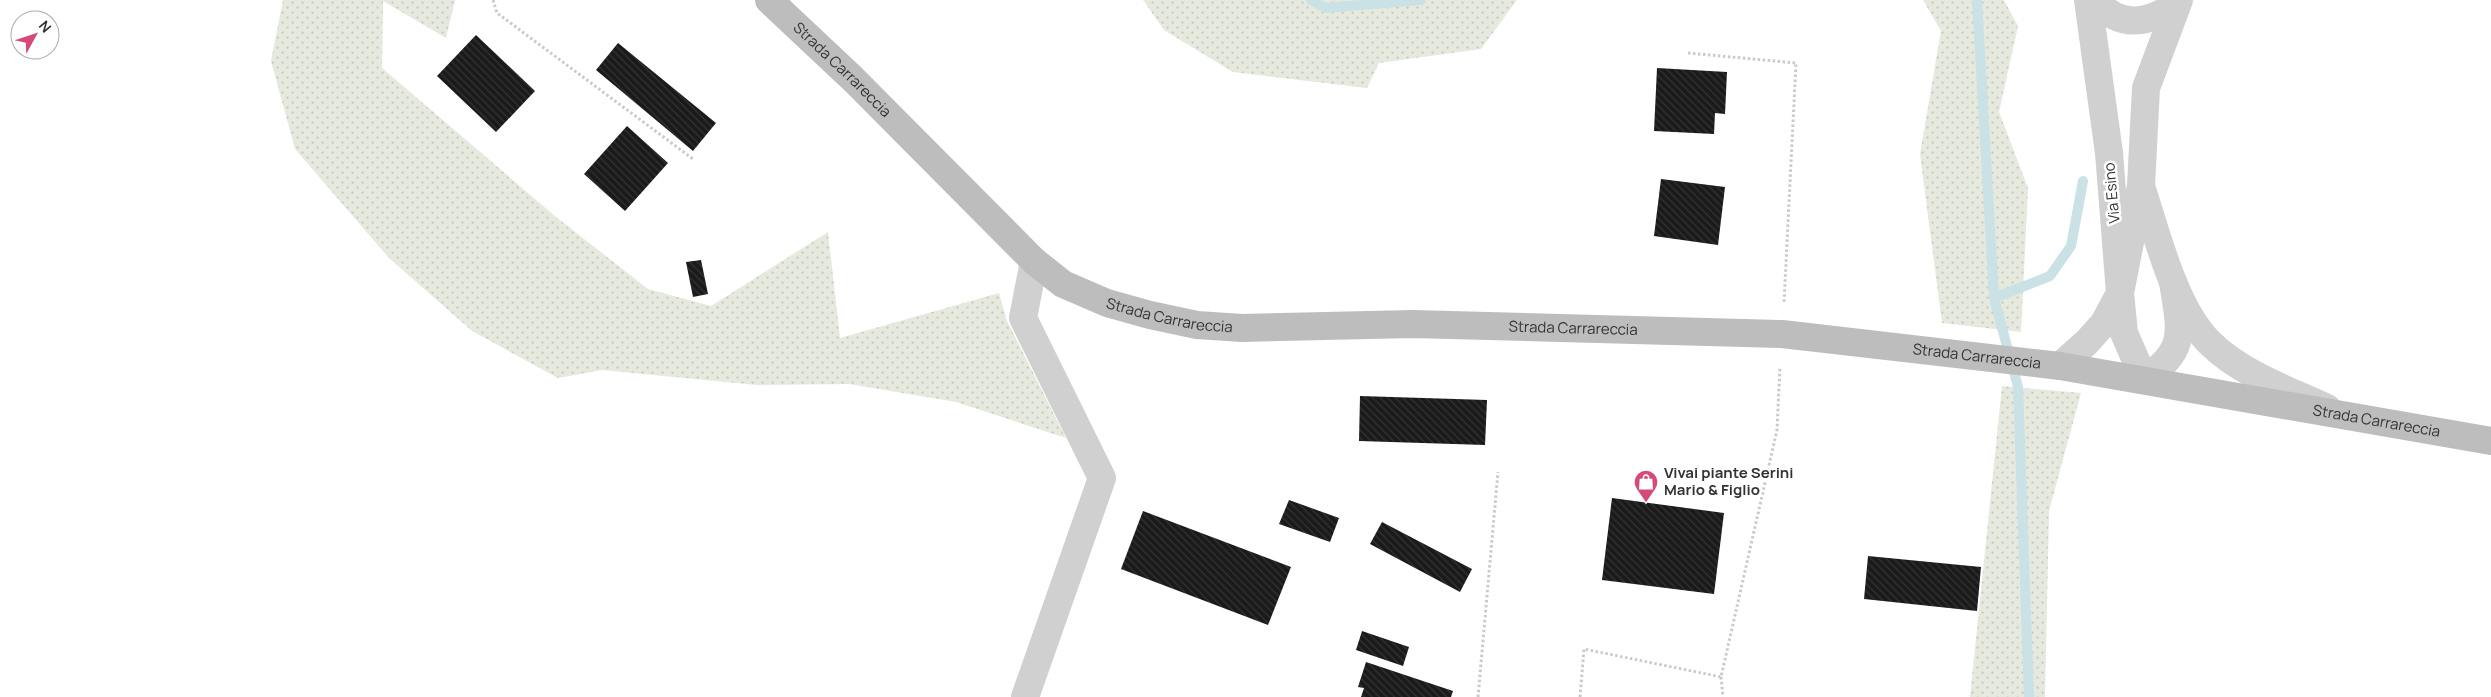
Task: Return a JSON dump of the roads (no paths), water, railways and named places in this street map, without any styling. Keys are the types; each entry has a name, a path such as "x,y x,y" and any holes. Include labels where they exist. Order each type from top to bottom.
{"main road":[{"name":"Strada Carrareccia","path":"769,0 854,79 1034,261 1063,284 1107,303 1150,315 1197,325 1242,328 1413,324 1782,334 2056,365 2491,441"}],"street":[{"name":"Via Esino","path":"2088,0 2109,153 2124,333 2144,379"},
{"path":"2095,0 2102,8 2132,21 2142,21 2162,14 2177,2"},
{"path":"2056,365 2087,342 2104,322 2120,293 2141,186 2146,88 2177,2"},
{"path":"2141,186 2173,282 2194,324 2210,343 2226,357 2273,384 2342,415"},
{"path":"1025,697 1102,478 1023,318 1034,261"},
{"path":"2144,379 2162,367 2173,353 2180,330 2173,282"}],"waterway":[{"path":"1311,0 1325,8 1421,0"},
{"path":"1977,0 1994,298 2018,387 2029,697"},
{"path":"1994,298 2050,276 2071,246 2083,181"}],"place":[{"name":"Vivai piante Serini Mario & Figlio","path":"1646,503"}]}
